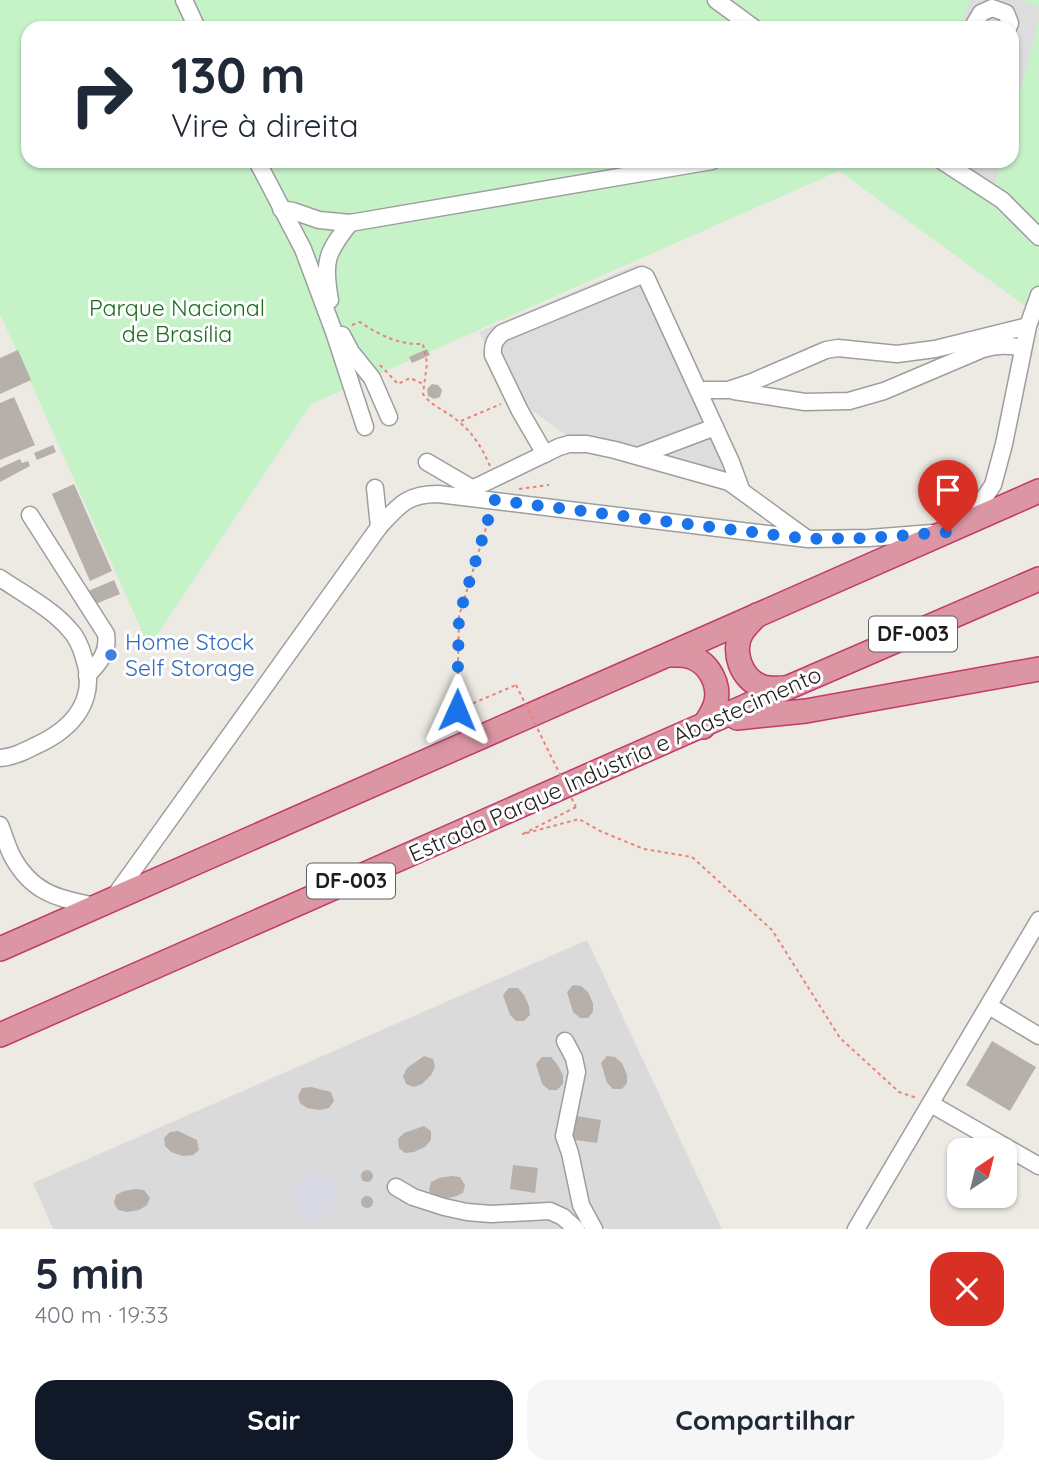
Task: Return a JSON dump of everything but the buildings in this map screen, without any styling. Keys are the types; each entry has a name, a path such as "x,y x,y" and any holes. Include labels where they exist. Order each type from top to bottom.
{"highway":[{"path":"0,949 1039,491"},
{"name":"Estrada Parque Indústria e Abastecimento","path":"0,1035 1039,579"},
{"path":"757,615 742,632 737,648 740,665 749,679 764,687 787,688"},
{"path":"668,654 691,657 704,664 713,676 717,690 710,724 806,711 1039,670"}],"street":[{"path":"184,0 194,21"},
{"path":"716,0 744,21"},
{"path":"976,21 981,13 992,8 1006,13 1009,21"},
{"path":"260,168 303,249 365,427"},
{"path":"281,209 319,220 350,223 671,168"},
{"path":"953,168 1002,200 1036,231"},
{"path":"350,223 338,237 326,264 330,300 351,352 372,378 388,417"},
{"path":"545,454 494,355 492,346 495,340 502,333 640,275 646,277 741,489"},
{"path":"1,830 13,856 30,882 49,894 106,903 379,527 401,503 411,498 430,494 449,495 808,539 869,538 958,528 993,485 1028,326 1039,295"},
{"path":"729,390 826,350 838,348 897,354 935,349 1028,326"},
{"path":"698,390 729,390 805,402 849,401 884,391 983,349 998,345 1023,348"},
{"path":"638,456 715,427"},
{"path":"427,462 474,488 569,444 587,444 729,482 808,539"},
{"path":"449,495 459,480"},
{"path":"375,488 379,527"},
{"path":"30,515 106,634 103,657 87,676"},
{"path":"0,578 70,629 80,645 88,686 83,705 64,729 45,742 5,757 0,772"},
{"path":"856,1229 1039,920"},
{"path":"989,1006 1039,1036"},
{"path":"565,1041 575,1058 576,1072 564,1136 581,1205 594,1229"},
{"path":"931,1104 1039,1166"},
{"path":"396,1187 413,1197 467,1212 491,1214 550,1211 563,1217 576,1229"}],"path":[{"path":"340,329 360,322 377,334 408,345 423,344 427,363 423,394 429,403 460,422 480,444 495,477 509,490 549,485"},
{"path":"372,359 398,384 410,378 424,385"},
{"path":"460,422 515,398"},
{"path":"494,500 459,616 457,710 516,685 576,807 523,834 579,819 644,849 692,857 772,930 840,1038 900,1092 931,1104"}],"shaded area":[{"path":"970,0 1017,0 1039,7 1039,20 1019,96 1019,21 962,21"},
{"path":"960,168 999,168 994,189"},
{"path":"638,264 733,476 589,437 566,435 515,398 479,332"},
{"path":"587,940 722,1229 53,1229 33,1183"},
{"path":"315,1172 332,1179 339,1196 332,1213 315,1220 298,1213 291,1196 298,1179"}],"green space":[{"name":"Parque Nacional de Brasília","path":"0,0 1039,0 1039,316 839,171 311,404 149,647 0,314"}],"place":[{"name":"Home Stock Self Storage","path":"111,655"}],"route":[{"path":"457,710 459,616 494,500 808,539 948,532"}]}
